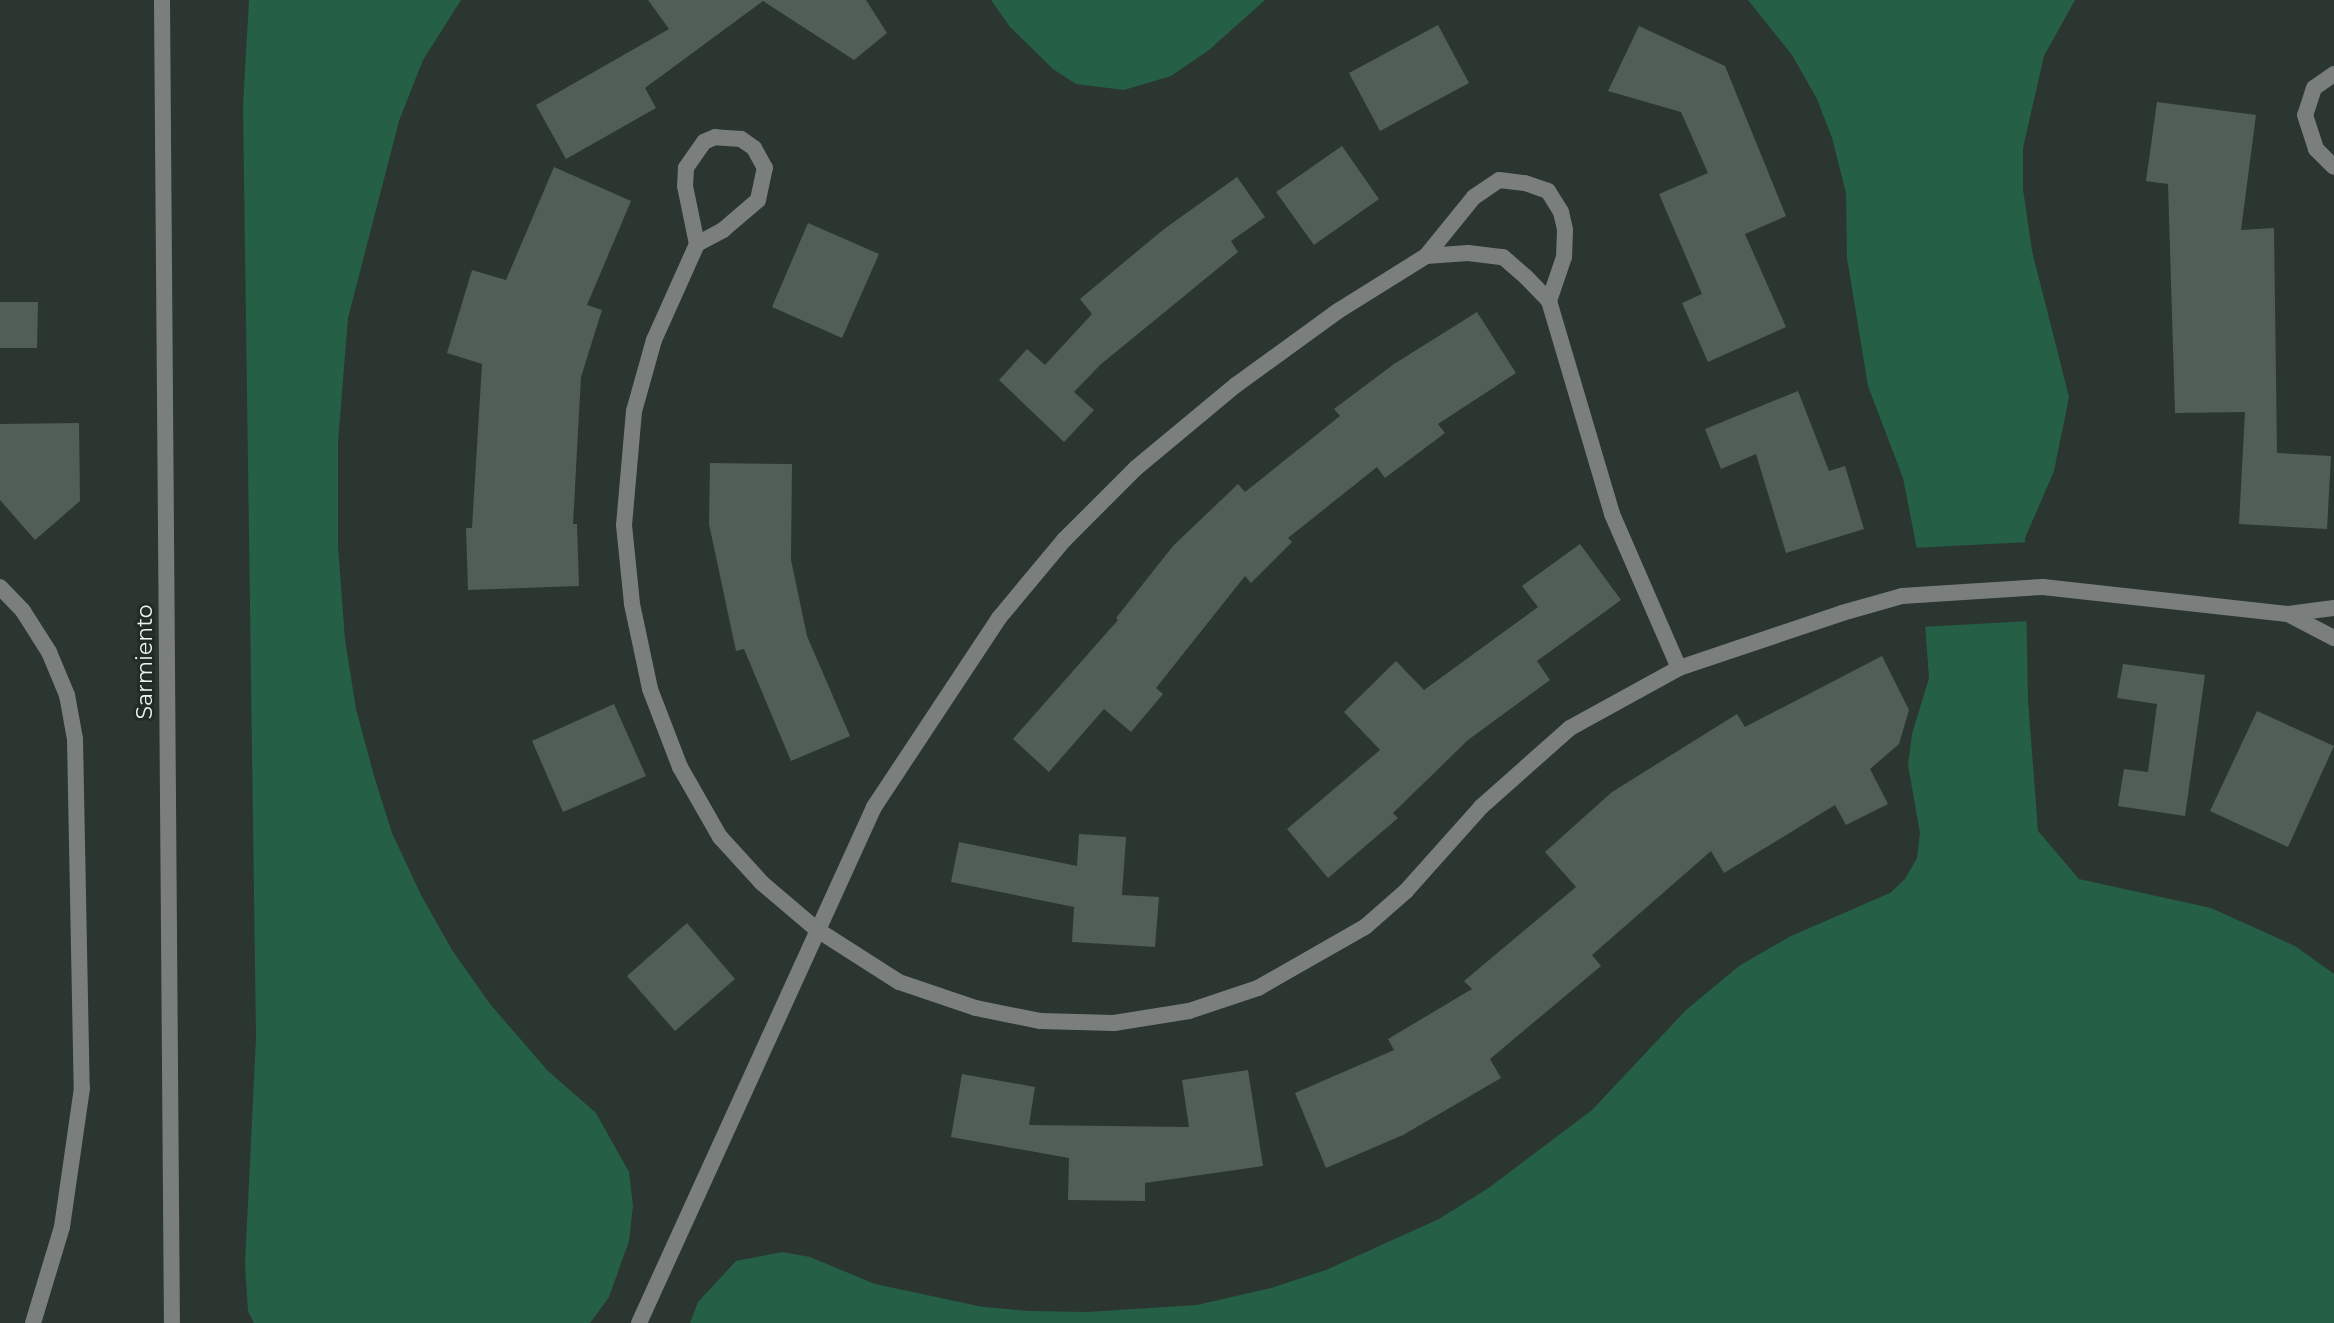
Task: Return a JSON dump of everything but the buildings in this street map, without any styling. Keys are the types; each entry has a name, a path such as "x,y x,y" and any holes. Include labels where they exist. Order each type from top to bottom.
{"street":[{"name":"Sarmiento","path":"162,0 172,1323"},
{"path":"2334,74 2314,88 2305,115 2316,149 2334,167"},
{"path":"697,244 723,230 758,200 765,168 754,148 741,139 727,136 704,142 686,168 685,186 697,244 654,340 634,411 624,525 632,604 650,689 680,767 720,837 762,883 816,929 899,982 976,1008 1040,1021 1114,1023 1189,1011 1258,988 1365,927 1406,891 1441,849 1524,766 1570,728 1679,668 1902,596 2043,587 2288,614 2334,608"},
{"path":"639,1323 874,807 999,618 1064,540 1136,468 1236,385 1338,311 1426,256 1474,197 1499,180 1525,183 1548,191 1561,212 1565,230 1564,257 1549,301"},
{"path":"1426,256 1468,253 1503,257 1549,301 1612,514 1679,668"},
{"path":"0,587 23,611 49,652 67,695 75,739 82,1088 62,1227 33,1323"},
{"path":"2288,614 2334,638"}],"shaded area":[{"path":"249,0 461,0 423,60 399,121 348,318 338,442 338,546 345,640 356,709 374,776 392,833 421,895 452,950 490,1004 547,1070 596,1113 629,1172 633,1206 629,1241 609,1297 590,1323 254,1323 248,1311 245,1264 256,1038 243,106"},
{"path":"991,0 1265,0 1209,50 1171,76 1124,90 1076,84 1053,69 1010,27"},
{"path":"1748,0 2075,0 2044,56 2023,148 2023,189 2032,251 2069,397 2054,471 2025,538 2028,700 2038,831 2079,879 2211,908 2295,946 2334,974 2334,1323 690,1323 698,1302 736,1261 782,1252 810,1257 875,1284 983,1307 1029,1311 1087,1312 1197,1305 1271,1288 1326,1270 1439,1219 1490,1187 1592,1110 1686,1010 1739,966 1791,936 1890,893 1905,879 1917,858 1920,833 1908,765 1912,734 1929,678 1921,570 1903,478 1868,386 1847,258 1846,193 1832,138 1817,99 1792,55"}],"pier":[{"path":"2029,542 2029,621 1921,627 1912,548"}]}
